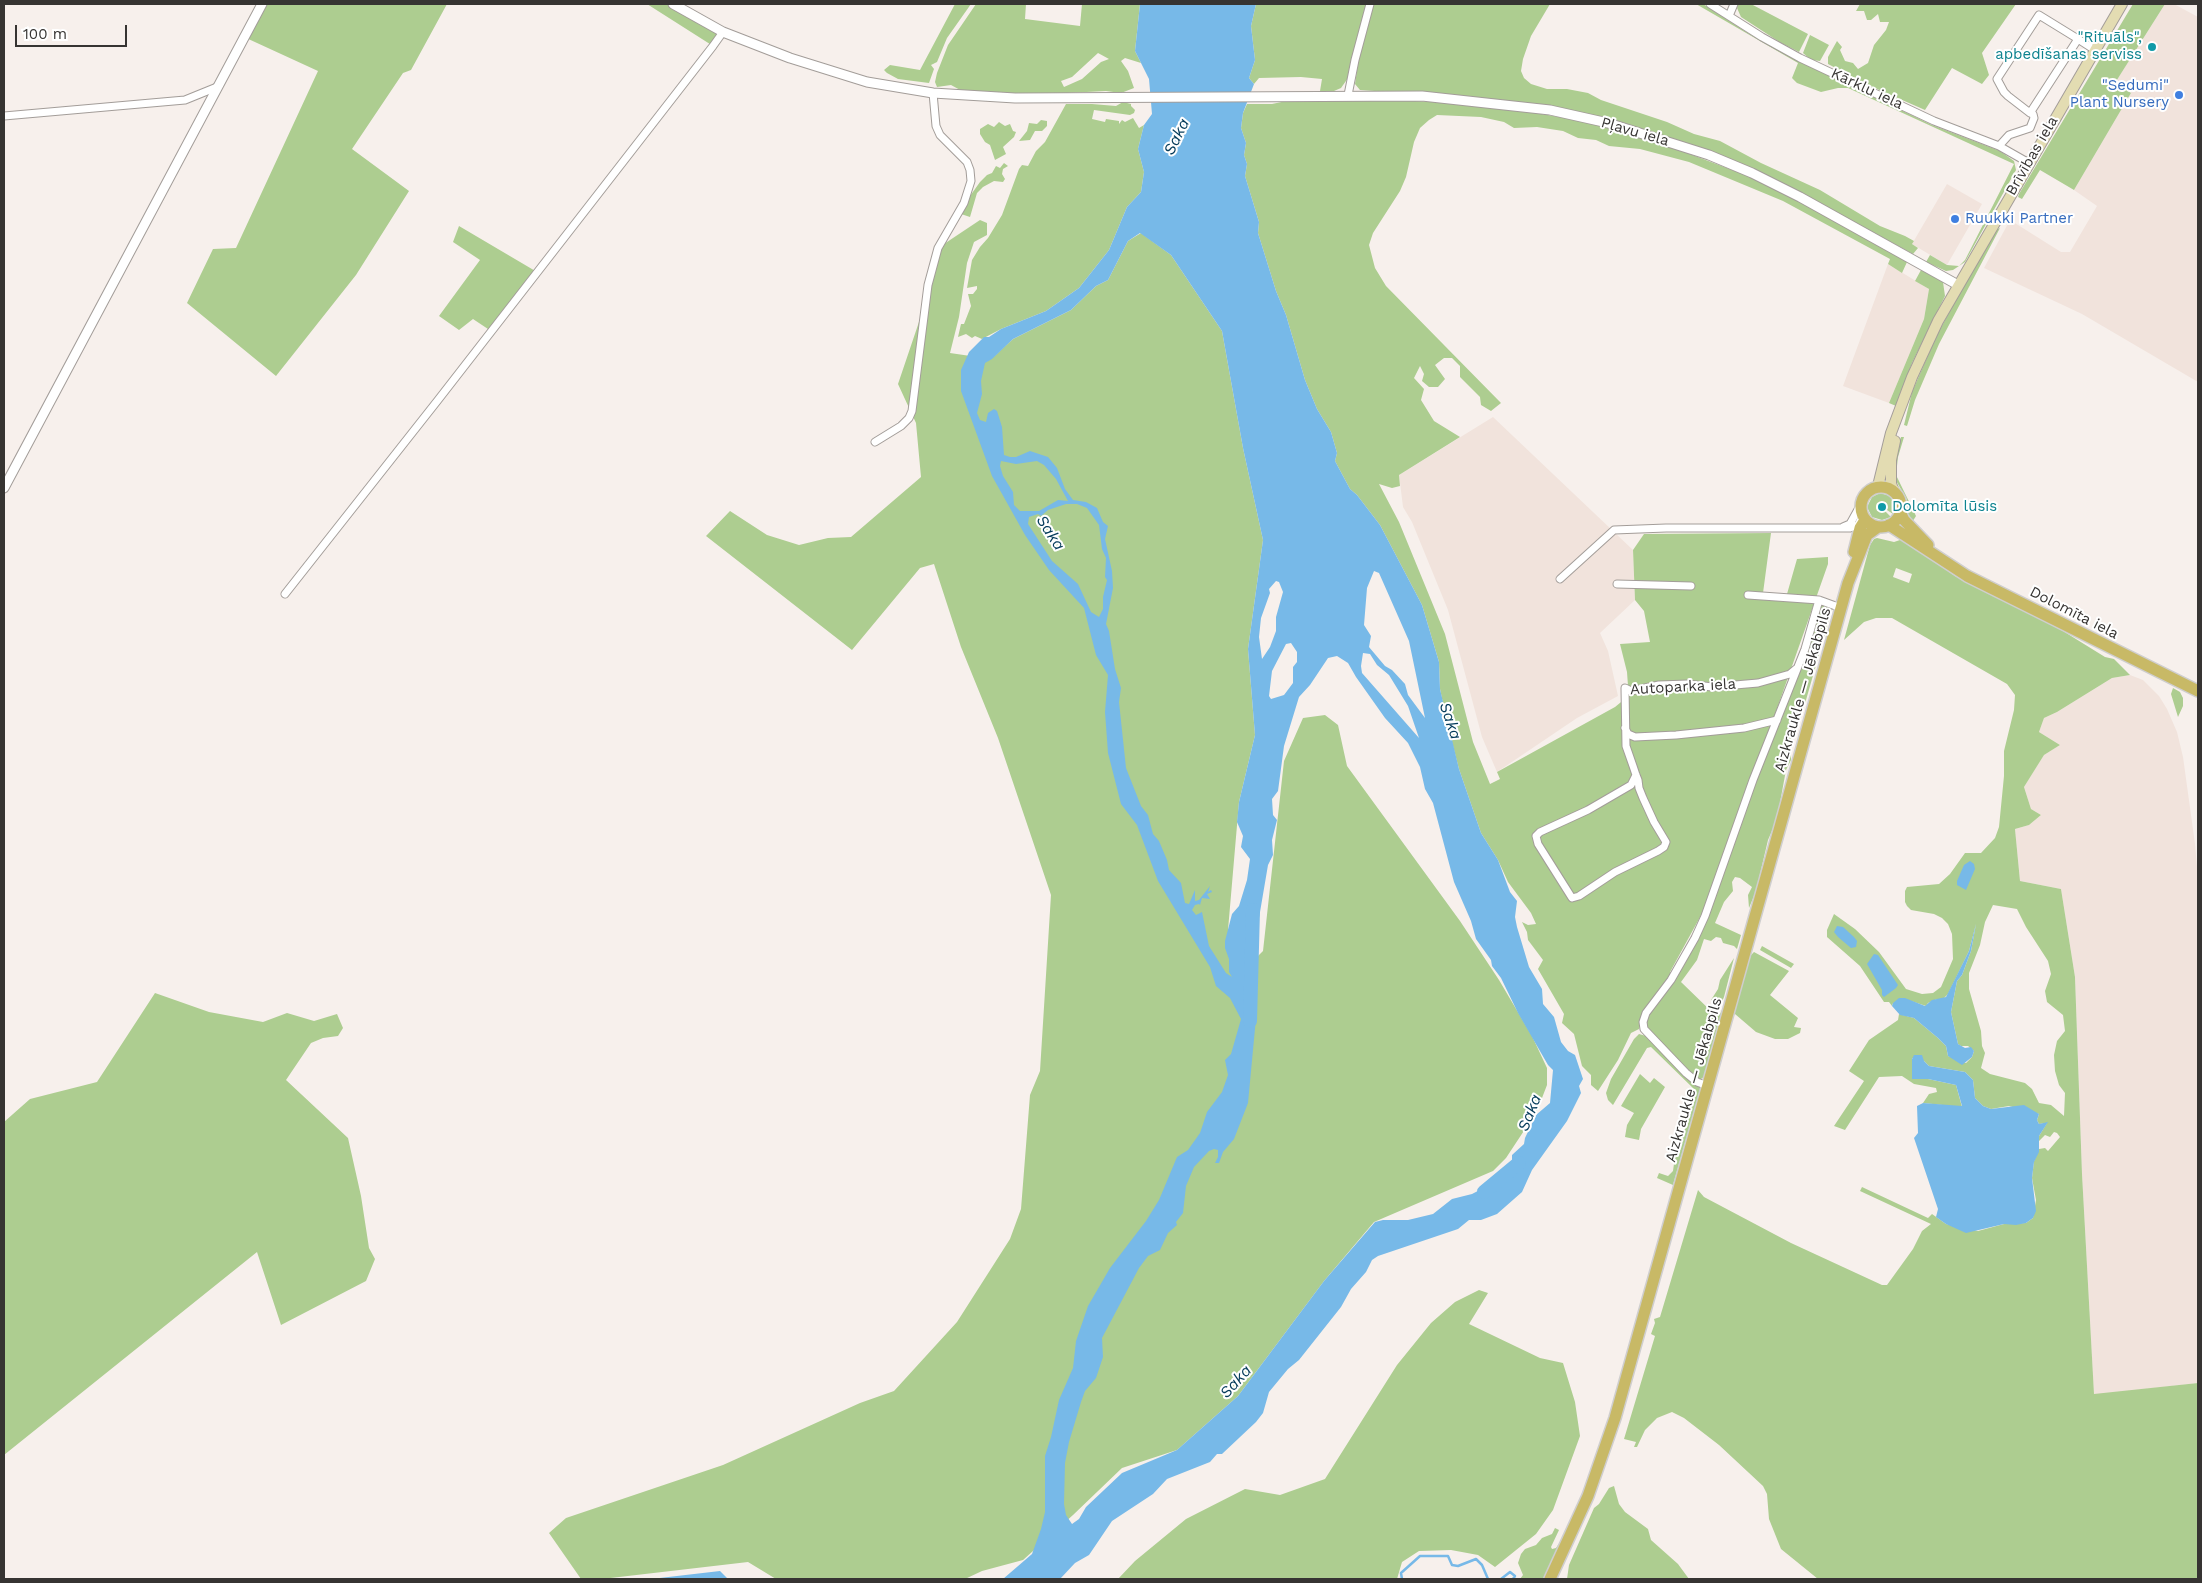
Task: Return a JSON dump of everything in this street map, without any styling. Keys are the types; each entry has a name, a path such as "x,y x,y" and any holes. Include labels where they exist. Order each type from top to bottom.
{"main road":[{"name":"Brīvības iela","path":"1878,486 1889,439 1926,345 1958,285 2122,4"},
{"name":"Brīvības iela","path":"1894,491 1891,460 1897,420"},
{"path":"1878,486 1890,488 1894,491 1900,501 1898,518 1884,526 1863,514 1864,495 1872,488 1878,486"},
{"name":"Dolomīta iela","path":"1900,512 1904,520 1939,558"},
{"name":"Aizkraukle — Jēkabpils","path":"1550,1579 1589,1492 1615,1418 1848,583 1863,514"},
{"name":"Aizkraukle — Jēkabpils","path":"1848,583 1867,535 1884,526"},
{"name":"Dolomīta iela","path":"1884,526 1967,576 2198,690"}],"street":[{"path":"4,488 130,256 262,4"},
{"name":"Pļavu iela","path":"673,4 723,32 790,58 867,82 933,93 1015,98 1422,96 1550,110 1608,123 1670,141 1752,173 1792,193 1958,285"},
{"path":"1348,95 1370,4"},
{"name":"Kārklu iela","path":"1710,4 1776,45 1866,89 1934,120 1999,146 2029,162"},
{"path":"1729,16 1734,4"},
{"path":"1999,146 2009,136 2030,128 2034,118 2030,112 2004,92 1997,80 2039,15 2095,50"},
{"path":"285,594 723,32"},
{"path":"2030,112 2078,39"},
{"path":"4,116 185,100 217,87"},
{"path":"875,442 901,426 909,418 912,411 928,285 938,248 964,203 971,181 967,162 940,135 936,126 933,93"},
{"path":"1560,580 1614,530 1666,528 1842,528 1863,514"},
{"path":"1617,584 1692,586"},
{"path":"1748,594 1819,600 1841,608"},
{"path":"1708,1086 1697,1082 1686,1073 1646,1031 1643,1022 1646,1013 1671,980 1695,938 1805,649 1819,600"},
{"name":"Autoparka iela","path":"1636,775 1631,785 1588,810 1540,832 1536,836 1538,844 1572,898 1579,896 1615,872 1658,851 1666,844 1666,839 1654,822 1642,798 1636,775 1626,746 1625,688 1631,691 1659,685 1688,684 1712,687 1758,683 1790,674 1796,669"},
{"path":"1625,728 1628,734 1635,737 1676,735 1744,728 1777,720"}],"shaded area":[{"path":"2165,4 2174,4 2198,17 2198,382 2082,314 1984,268 2010,220 2061,252 2070,252 2097,206 2074,190 2131,93 2115,83"},
{"path":"1947,184 1982,204 1947,265 1912,244"},
{"path":"1888,264 1929,289 1924,319 1889,403 1843,386"},
{"path":"1493,417 1633,550 1635,600 1600,633 1608,651 1618,696 1577,718 1497,772 1482,737 1448,610 1412,522 1403,507 1399,475"},
{"path":"2130,675 2143,680 2159,696 2177,732 2183,757 2195,844 2198,878 2198,1383 2094,1395 2082,1174 2075,977 2061,889 2020,881 2015,829 2029,825 2041,815 2031,809 2024,787 2044,755 2060,745 2039,732 2044,718 2112,678"}],"green space":[{"path":"260,4 447,4 411,70 403,73 352,149 409,191 356,275 276,376 187,303 213,249 236,248 318,71 244,37"},
{"path":"647,4 673,4 723,32 713,46"},
{"path":"955,4 971,4 947,38 937,62 931,65 934,69 929,83 898,79 884,70 890,65 920,70"},
{"path":"976,4 1026,4 1025,19 1080,26 1082,4 1140,4 1135,51 1141,63 1125,58 1121,61 1128,71 1134,88 1121,93 1106,91 979,93 962,91 951,85 937,87 935,82 937,73 948,45","holes":["1098,53 1109,59 1101,62 1082,79 1064,87 1061,81 1072,77"]},
{"path":"1256,4 1368,4 1348,78 1341,88 1334,91 1320,91 1322,79 1301,77 1259,78 1254,84 1249,78 1255,60 1251,26"},
{"path":"1373,4 1550,4 1531,36 1523,59 1521,71 1524,78 1531,84 1547,89 1567,89 1588,93 1601,100 1667,122 1694,134 1720,141 1761,163 1820,190 1880,226 1914,241 1912,244 1918,248 1913,254 1770,177 1633,126 1577,112 1504,100 1360,90 1355,84 1359,56"},
{"path":"1696,4 1703,4 1751,35 1799,61 1932,125 2000,151 2014,161 2016,170 1965,262 1959,266 1965,260 2014,164 1848,88 1821,92 1797,83 1792,78 1798,63"},
{"path":"1738,4 1751,4 1808,34 1799,52 1781,43 1741,17 1737,8"},
{"path":"1860,4 2016,4 1982,53 1989,75 1982,84 1952,68 1925,110 1868,85 1828,64 1828,57 1837,41 1842,47 1840,50 1845,61 1853,63 1858,69 1868,63 1874,45 1886,30 1889,22 1880,22 1878,14 1871,20 1867,20 1864,11 1856,11"},
{"path":"2133,4 2165,4 2115,83 2131,93 2074,190 2040,170 2022,199 2018,197 2019,194"},
{"path":"1810,35 1829,45 1820,61 1811,60 1803,53"},
{"path":"1291,100 1396,100 1452,103 1506,108 1589,122 1666,145 1756,179 1822,213 1907,262 1902,273 1888,264 1890,259 1783,201 1689,162 1640,149 1609,146 1596,140 1578,138 1563,131 1537,127 1514,128 1504,122 1481,117 1437,115 1420,128 1400,191 1373,233 1369,245 1375,268 1386,286 1501,403 1491,411 1481,405 1480,397 1460,377 1460,366 1452,358 1444,358 1435,365 1445,379 1438,387 1429,387 1422,381 1424,374 1420,366 1414,378 1424,389 1421,400 1434,421 1460,437 1399,475 1400,486 1392,488 1379,484 1399,522 1445,634 1473,742 1490,784 1500,779 1497,772 1615,707 1626,698 1628,686 1627,672 1620,644 1650,642 1644,611 1635,600 1633,550 1644,534 1771,533 1763,593 1787,594 1797,559 1828,557 1828,564 1705,908 1670,972 1672,974 1641,1017 1639,1029 1631,1033 1618,1060 1598,1091 1591,1085 1591,1075 1582,1066 1574,1034 1562,1023 1564,1014 1538,969 1543,960 1528,940 1527,932 1522,922 1528,925 1536,924 1531,913 1508,882 1498,860 1481,833 1459,769 1448,727 1440,689 1439,662 1422,605 1380,525 1357,495 1350,489 1335,461 1337,453 1331,432 1317,409 1305,380 1286,315 1276,291 1258,233 1259,222 1245,176 1247,164 1244,155 1246,143 1241,128 1243,113 1247,104 1272,104"},
{"path":"1123,102 1131,104 1135,110 1134,113 1130,115 1094,110 1092,119 1105,122 1106,119 1119,121 1119,124 1122,120 1125,122 1133,118 1139,128 1144,125 1138,149 1144,172 1141,192 1127,207 1109,250 1079,288 1046,311 1001,329 982,339 975,336 972,338 966,334 958,337 961,324 964,324 971,306 968,294 973,294 977,289 977,286 967,288 972,260 1002,215 1019,169 1022,165 1028,166 1036,151 1045,142 1066,104 1116,106"},
{"path":"1041,120 1047,121 1047,126 1042,131 1035,131 1030,140 1019,141 1027,131 1029,123 1037,124"},
{"path":"999,122 1005,126 1010,124 1013,131 1016,132 1014,137 1003,147 1006,154 995,160 990,145 985,142 980,134 980,129 988,124 994,127"},
{"path":"1004,163 1008,166 1003,169 1002,174 1005,179 1003,182 994,181 983,187 977,193 970,217 961,214 980,182 992,173 996,166 1000,168"},
{"path":"980,220 987,223 987,235 974,242 967,263 959,317 950,353 991,359 1013,339 1071,310 1096,286 1108,280 1128,241 1141,233 1171,255 1222,331 1243,448 1263,540 1248,649 1255,735 1239,802 1228,930 1234,980 1263,951 1284,761 1303,718 1325,715 1338,725 1347,766 1460,921 1499,980 1532,1036 1547,1068 1547,1085 1537,1111 1506,1158 1493,1171 1374,1222 1324,1281 1238,1396 1177,1450 1122,1468 1023,1560 982,1571 965,1579 776,1579 748,1562 602,1579 581,1579 549,1533 566,1518 723,1465 860,1403 894,1391 957,1322 1010,1239 1021,1209 1030,1095 1040,1071 1051,895 998,738 961,647 934,564 920,568 852,650 706,536 730,511 767,535 799,545 828,538 851,537 921,477 916,423 898,384 921,316 938,248"},
{"path":"459,226 537,272 491,331 473,319 459,330 439,316 480,260 453,242"},
{"path":"2000,228 1939,344 1915,400 1907,426 1904,425 1912,392 1936,337 1968,277 1996,230"},
{"path":"1930,255 1947,265 1959,266 1953,270 1946,271 1926,262"},
{"path":"1921,270 1943,282 1945,296 1912,363 1896,406 1889,403 1924,319 1929,289 1915,281"},
{"path":"1901,437 1904,437 1898,457 1896,475 1916,516 1911,524 1907,514 1907,500 1894,477 1896,456"},
{"path":"1880,493 1890,496 1895,506 1893,514 1887,510 1885,502 1877,503 1877,511 1885,511 1891,517 1882,520 1872,517 1867,507 1872,497"},
{"path":"1874,539 1894,542 1903,539 1955,576 2063,631 2105,657 2114,659 2130,675 2112,678 2044,718 2039,732 2060,745 2044,755 2024,787 2031,809 2041,815 2029,825 2015,829 2020,881 2061,889 2075,977 2082,1174 2094,1394 2198,1383 2198,1579 1818,1579 1781,1549 1769,1519 1767,1494 1763,1486 1719,1445 1684,1418 1672,1412 1657,1418 1645,1430 1637,1447 1634,1447 1636,1442 1624,1439 1655,1336 1651,1334 1655,1323 1654,1319 1660,1317 1698,1190 1704,1197 1791,1243 1882,1285 1887,1285 1913,1249 1922,1231 1931,1224 1860,1191 1862,1187 1928,1218 1932,1214 1946,1224 1978,1231 2004,1224 2026,1223 2033,1218 2036,1200 2032,1178 2034,1161 2039,1149 2045,1148 2048,1151 2060,1137 2054,1132 2050,1137 2045,1135 2039,1141 2039,1136 2047,1123 2039,1124 2037,1120 2039,1114 2009,1106 1991,1109 1983,1106 1975,1098 1973,1080 1965,1072 1929,1066 1924,1061 1912,1058 1912,1079 1928,1079 1956,1085 1962,1107 1923,1103 1929,1094 1937,1092 1936,1088 1914,1084 1902,1076 1879,1077 1845,1130 1834,1126 1864,1081 1849,1071 1869,1040 1898,1020 1899,1014 1914,1018 1938,1038 1946,1046 1948,1056 1966,1063 1972,1057 1974,1051 1968,1046 1958,1044 1951,1012 1957,981 1962,975 1971,951 1976,924 1969,951 1948,994 1942,1000 1937,999 1926,1006 1911,1001 1893,1003 1892,1006 1889,1002 1884,1002 1860,966 1827,937 1827,930 1834,914 1855,929 1879,952 1906,989 1922,994 1933,993 1941,987 1953,959 1952,934 1948,924 1942,918 1934,914 1911,910 1905,902 1905,891 1907,887 1939,884 1950,874 1965,853 1981,853 1995,838 1999,827 2004,776 2004,751 2014,710 2015,695 2007,684 1892,618 1876,618 1864,622 1844,640 1870,545","holes":["1896,568 1912,574 1909,583 1893,577","1993,905 2017,909 2048,961 2051,974 2045,991 2047,1002 2063,1015 2065,1031 2057,1041 2054,1055 2055,1071 2059,1085 2065,1093 2064,1116 2051,1105 2039,1103 2032,1089 2025,1083 1990,1074 1981,1068 1985,1053 1969,989 1969,973 1980,945 1985,922"]},
{"path":"1820,604 1832,609 1802,714 1794,721 1793,733 1788,748 1791,753 1791,760 1786,770 1777,819 1768,840 1756,891 1749,908 1748,895 1752,887 1740,878 1735,877 1732,882 1733,891 1724,902 1715,923 1741,935 1737,949 1734,946 1723,943 1721,938 1716,937 1711,941 1704,939 1697,960 1681,982 1713,1013 1720,1014 1723,1008 1706,1076 1699,1080 1648,1030 1645,1019 1708,912"},
{"path":"2173,688 2180,692 2183,698 2183,706 2178,717 2171,694"},
{"path":"1762,946 1794,964 1791,968 1760,950"},
{"path":"1754,952 1789,971 1770,995 1798,1018 1794,1027 1801,1028 1800,1033 1788,1039 1775,1039 1756,1032 1735,1014 1735,1006 1751,955"},
{"path":"1734,958 1720,1006 1711,1000 1718,989 1720,980"},
{"path":"155,993 209,1012 263,1022 287,1013 314,1021 337,1014 343,1028 338,1036 323,1038 311,1043 286,1080 348,1138 361,1196 369,1248 375,1259 366,1281 281,1325 257,1252 4,1455 4,1122 30,1099 97,1082"},
{"path":"1639,1034 1646,1036 1701,1086 1673,1185 1657,1178 1659,1173 1668,1176 1673,1171 1676,1149 1681,1143 1695,1090 1651,1047 1647,1048 1613,1105 1608,1100 1606,1093 1611,1079 1634,1039"},
{"path":"1640,1074 1650,1083 1654,1078 1665,1087 1641,1129 1639,1140 1625,1137 1627,1125 1634,1113 1621,1106"},
{"path":"1479,1290 1488,1293 1469,1324 1540,1358 1563,1363 1575,1402 1580,1436 1553,1510 1536,1534 1495,1567 1478,1555 1451,1550 1419,1551 1402,1562 1397,1579 1118,1579 1135,1561 1186,1519 1245,1489 1280,1495 1325,1479 1397,1365 1431,1323 1455,1302"},
{"path":"1614,1486 1619,1504 1625,1512 1648,1529 1651,1540 1678,1564 1689,1579 1567,1579 1569,1565 1594,1508 1599,1504 1609,1488"},
{"path":"1555,1528 1559,1530 1551,1547 1552,1549 1556,1548 1562,1539 1558,1554 1544,1579 1520,1579 1523,1575 1518,1563 1521,1554 1525,1549 1536,1545 1542,1538 1552,1534"}],"water":[{"path":"1140,4 1256,4 1251,26 1255,60 1249,78 1254,84 1243,113 1241,128 1246,143 1244,155 1247,164 1245,176 1259,222 1258,233 1276,291 1286,315 1305,380 1317,409 1331,432 1337,453 1335,461 1350,489 1357,495 1380,525 1422,605 1439,662 1440,689 1459,769 1481,833 1498,860 1510,892 1517,901 1515,917 1517,927 1529,967 1542,989 1543,1004 1554,1017 1561,1042 1568,1051 1575,1055 1583,1079 1579,1086 1581,1093 1567,1121 1532,1170 1522,1192 1497,1214 1481,1220 1469,1220 1458,1229 1378,1256 1372,1260 1366,1272 1351,1289 1341,1307 1299,1360 1288,1369 1269,1392 1263,1413 1222,1454 1217,1454 1210,1462 1167,1479 1153,1494 1112,1521 1089,1555 1075,1563 1060,1579 1003,1579 1032,1554 1041,1529 1045,1512 1045,1456 1059,1400 1073,1368 1076,1341 1088,1306 1110,1268 1146,1221 1159,1200 1177,1157 1188,1150 1200,1133 1207,1112 1222,1092 1228,1075 1225,1060 1231,1054 1241,1019 1230,998 1216,986 1210,967 1158,881 1137,825 1121,804 1108,753 1105,712 1108,675 1096,655 1084,608 1049,570 1025,535 992,476 961,391 961,370 969,352 984,337 989,337 1001,329 1046,311 1079,288 1109,250 1127,207 1141,192 1144,172 1138,149 1144,125 1152,114 1149,79 1135,51","holes":["1140,233 1171,255 1222,331 1243,448 1263,540 1248,649 1255,735 1239,802 1237,822 1243,836 1241,847 1250,859 1247,880 1239,906 1232,914 1225,941 1225,948 1229,959 1229,972 1232,977 1226,973 1209,946 1202,912 1196,915 1192,910 1195,905 1200,905 1202,898 1210,899 1207,894 1212,892 1211,890 1208,892 1210,886 1199,900 1195,901 1195,890 1189,904 1185,903 1181,883 1169,870 1159,841 1153,834 1148,815 1141,806 1126,768 1119,702 1121,688 1115,669 1109,631 1106,624 1113,588 1112,571 1105,539 1108,526 1103,522 1097,508 1086,502 1073,500 1065,489 1057,468 1048,457 1030,451 1016,457 1004,455 1002,427 997,411 994,409 988,413 986,422 980,420 977,413 982,394 981,381 985,363 992,359 1013,339 1071,310 1096,286 1108,280 1128,241","1001,461 1016,464 1037,461 1044,465 1056,479 1068,501 1058,500 1039,511 1020,511 1014,505 1013,492 1003,476 1000,466","1066,504 1077,504 1087,508 1099,525 1102,549 1106,558 1105,577 1107,580 1103,597 1103,609 1099,617 1091,612 1078,584 1052,561 1028,524 1029,517 1038,514 1041,516 1048,510","1374,571 1379,573 1409,641 1425,718 1408,695 1405,684 1392,670 1385,666 1369,647 1371,636 1364,625 1367,588","1276,581 1279,582 1283,592 1276,617 1276,631 1270,647 1262,659 1259,637 1261,618 1270,593 1269,589","1291,643 1297,652 1297,662 1293,667 1293,683 1284,695 1271,699 1269,696 1272,671 1286,644","1363,653 1370,654 1377,665 1389,675 1408,706 1419,738 1362,673","1337,656 1348,663 1385,718 1408,743 1420,767 1425,789 1433,803 1454,882 1471,921 1476,939 1491,960 1492,966 1501,978 1518,1013 1548,1065 1553,1070 1550,1103 1536,1115 1524,1144 1512,1155 1512,1166 1503,1178 1472,1194 1452,1199 1433,1214 1408,1220 1383,1220 1375,1222 1324,1281 1238,1396 1177,1450 1122,1473 1086,1507 1079,1519 1072,1524 1066,1515 1064,1504 1065,1463 1081,1402 1085,1391 1096,1378 1103,1357 1102,1338 1139,1268 1148,1256 1160,1250 1168,1233 1177,1225 1176,1222 1183,1213 1186,1186 1194,1167 1209,1151 1214,1149 1218,1150 1218,1157 1215,1163 1219,1163 1223,1152 1234,1139 1248,1103 1256,1018 1248,989 1252,979 1248,935 1259,918 1268,865 1273,855 1272,840 1277,820 1273,815 1272,799 1278,791 1284,746 1299,697 1310,685 1328,658"]},
{"path":"1970,861 1974,864 1975,869 1966,890 1957,885 1957,881 1964,865"},
{"path":"1976,924 1971,951 1962,975 1957,981 1951,1012 1958,1044 1965,1048 1971,1047 1974,1051 1972,1057 1962,1065 1948,1056 1946,1046 1938,1038 1914,1018 1900,1015 1892,1006 1899,998 1905,998 1925,1006 1932,1000 1946,997 1969,951"},
{"path":"1837,926 1843,927 1854,937 1857,941 1856,947 1851,948 1838,937 1834,932"},
{"path":"1874,954 1878,955 1898,985 1884,997 1867,964"},
{"path":"1914,1055 1922,1055 1924,1061 1929,1066 1965,1072 1973,1080 1975,1098 1983,1106 1991,1109 2024,1105 2039,1114 2037,1120 2039,1124 2048,1122 2039,1136 2039,1152 2034,1162 2032,1178 2036,1211 2033,1218 2026,1223 2016,1225 2004,1224 1966,1233 1936,1217 1938,1209 1914,1138 1918,1133 1917,1106 1923,1103 1962,1106 1956,1085 1928,1079 1912,1079 1912,1059"},
{"path":"720,1571 728,1579 651,1579"}],"waterway":[{"name":"Saka","path":"1250,1021 1253,910"},
{"name":"Saka","path":"1484,1192 1519,1163"},
{"path":"1402,1579 1401,1573 1420,1556 1448,1556 1452,1565 1458,1566 1476,1559 1482,1565 1488,1579"},
{"path":"1501,1579 1510,1572 1515,1576 1513,1579"}],"place":[{"name":"\"Rituāls\", apbedīšanas serviss","path":"2152,47"},
{"name":"\"Sedumi\" Plant Nursery","path":"2179,95"},
{"name":"Ruukki Partner","path":"1955,219"},
{"name":"Dolomīta lūsis","path":"1882,507"}]}
